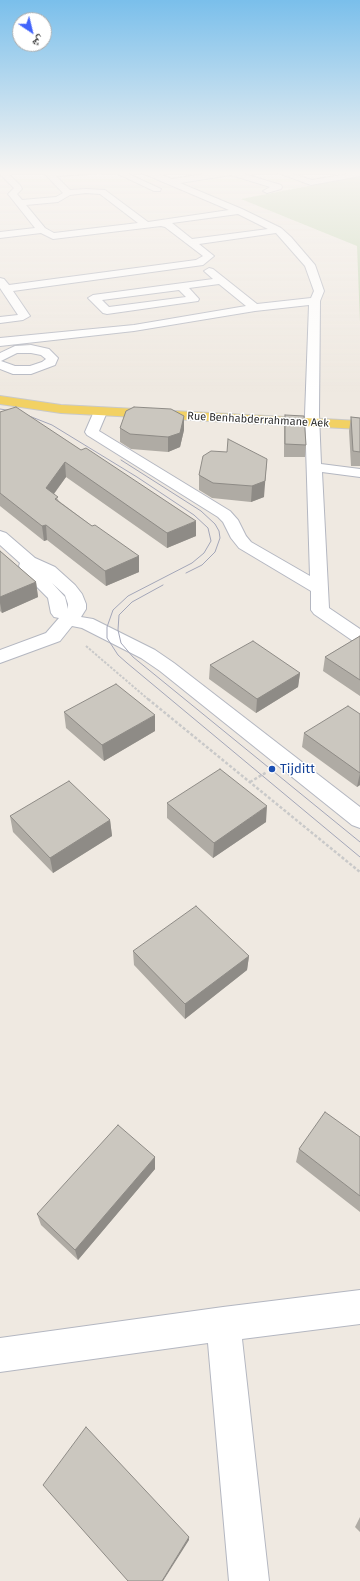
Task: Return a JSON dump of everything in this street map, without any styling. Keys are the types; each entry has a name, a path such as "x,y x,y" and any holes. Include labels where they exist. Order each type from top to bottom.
{"main road":[{"name":"Rue Benhabderrahmane Aek","path":"6,400 312,419 360,425"},
{"name":"Rue Benhabderrahmane Aek","path":"6,400 61,409 100,412 312,419 360,418"}],"street":[{"path":"0,320 24,316 3,285 200,263 209,256 195,245"},
{"path":"293,245 310,265 319,291 315,301 312,419 320,610 359,635"},
{"path":"200,263 255,308"},
{"path":"181,286 194,298 107,311 93,298 181,286 221,281"},
{"path":"2,341 146,326 255,308 315,301"},
{"path":"128,308 146,326"},
{"path":"0,365 13,370 31,370 46,365 51,362 56,350 79,334"},
{"path":"2,341 15,350"},
{"path":"0,358 15,350 56,350"},
{"path":"100,412 92,432 224,514 230,520 238,538 246,545 319,589"},
{"path":"314,467 360,473"},
{"path":"3,542 29,562 27,566 56,597 60,613 67,620 87,623 148,654 167,667 360,819"},
{"path":"0,657 52,637 67,620"},
{"path":"0,1356 223,1324 360,1307"},
{"path":"223,1324 249,1581"}],"path":[{"path":"67,620 150,701 360,872"}],"green space":[{"path":"354,245 360,245 360,323 357,246"}],"building":[{"path":"16,407 81,450 86,448 196,521 167,533 65,462 46,488 58,497 55,499 92,526 95,525 139,556 105,571 46,525 42,526 0,493 0,412"},
{"path":"134,407 171,409 184,416 180,433 168,437 130,434 120,428 126,411"},
{"path":"285,415 304,416 306,445 285,444"},
{"path":"351,417 360,418 360,452 353,451"},
{"path":"228,439 267,459 265,481 252,486 213,483 199,475 203,456 211,451 227,452"},
{"path":"0,551 36,582 0,597"},
{"path":"360,636 360,680 325,657"},
{"path":"253,641 300,673 257,699 210,665"},
{"path":"116,684 155,715 102,745 64,712"},
{"path":"348,706 360,714 360,773 304,733"},
{"path":"220,769 267,806 214,843 167,803"},
{"path":"69,781 110,820 50,858 10,816"},
{"path":"196,906 249,956 185,1004 133,951"},
{"path":"325,1112 360,1137 360,1196 299,1149"},
{"path":"118,1125 155,1157 75,1250 37,1214"},
{"path":"86,1427 189,1537 162,1581 128,1581 43,1485"}],"tram line":[{"path":"0,409 19,412 52,425 137,477 194,515 208,528 211,541 204,553 192,563 128,596 113,610 107,627 107,638 118,655 127,663 360,857"},
{"path":"121,460 201,511 215,524 219,531 220,538 215,552 202,565 186,573"},
{"path":"163,585 132,602 119,615 118,630 121,643 133,657 360,842"}],"place":[{"name":"Tijditt","path":"272,769"}]}
